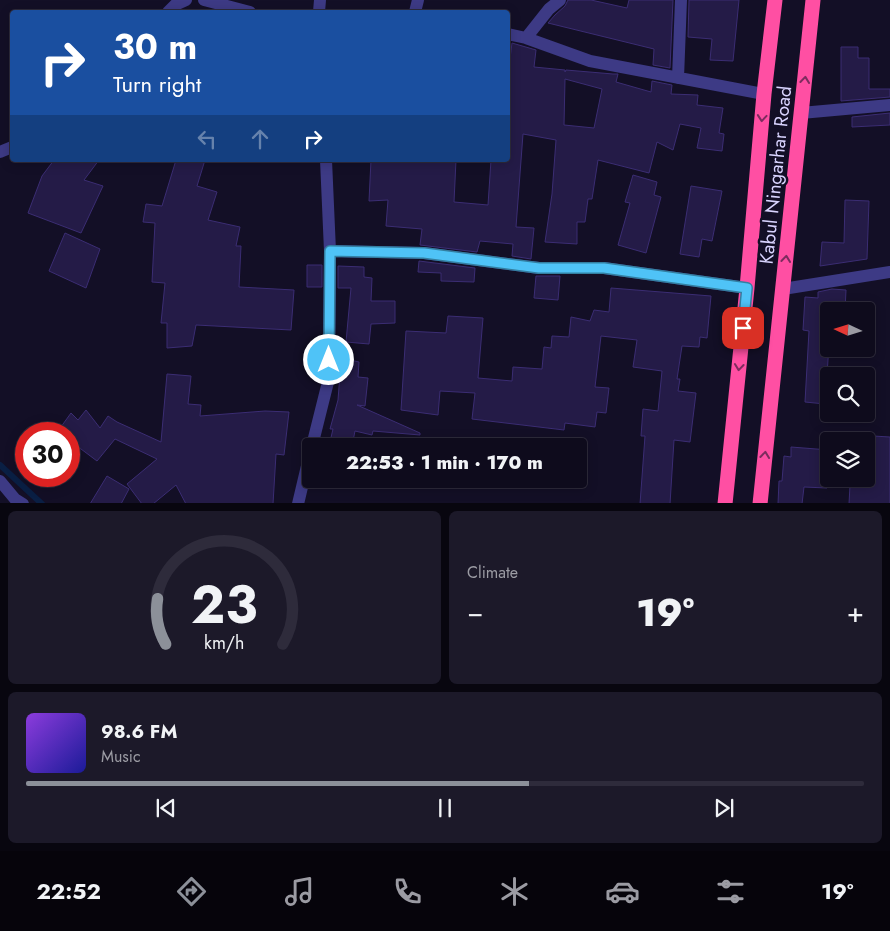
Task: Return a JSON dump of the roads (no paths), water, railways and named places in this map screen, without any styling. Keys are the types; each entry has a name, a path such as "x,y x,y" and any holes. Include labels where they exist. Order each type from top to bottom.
{"highway":[{"name":"Kabul Ningarhar Road","path":"725,503 764,94 775,0"},
{"name":"Kabul Ningarhar Road","path":"760,503 813,0"}],"street":[{"path":"170,10 175,4 186,0"},
{"path":"204,0 242,10"},
{"path":"526,38 549,9 560,0"},
{"path":"678,78 681,0"},
{"path":"510,34 526,38 590,62 764,94"},
{"path":"801,113 890,105"},
{"path":"314,438 329,378 330,251 326,162"},
{"path":"330,251 424,253 539,268 604,268 747,288"},
{"path":"782,289 890,272"},
{"path":"0,481 15,499 21,503"},
{"path":"298,503 302,488"}],"waterway":[{"path":"0,465 41,503"}]}
